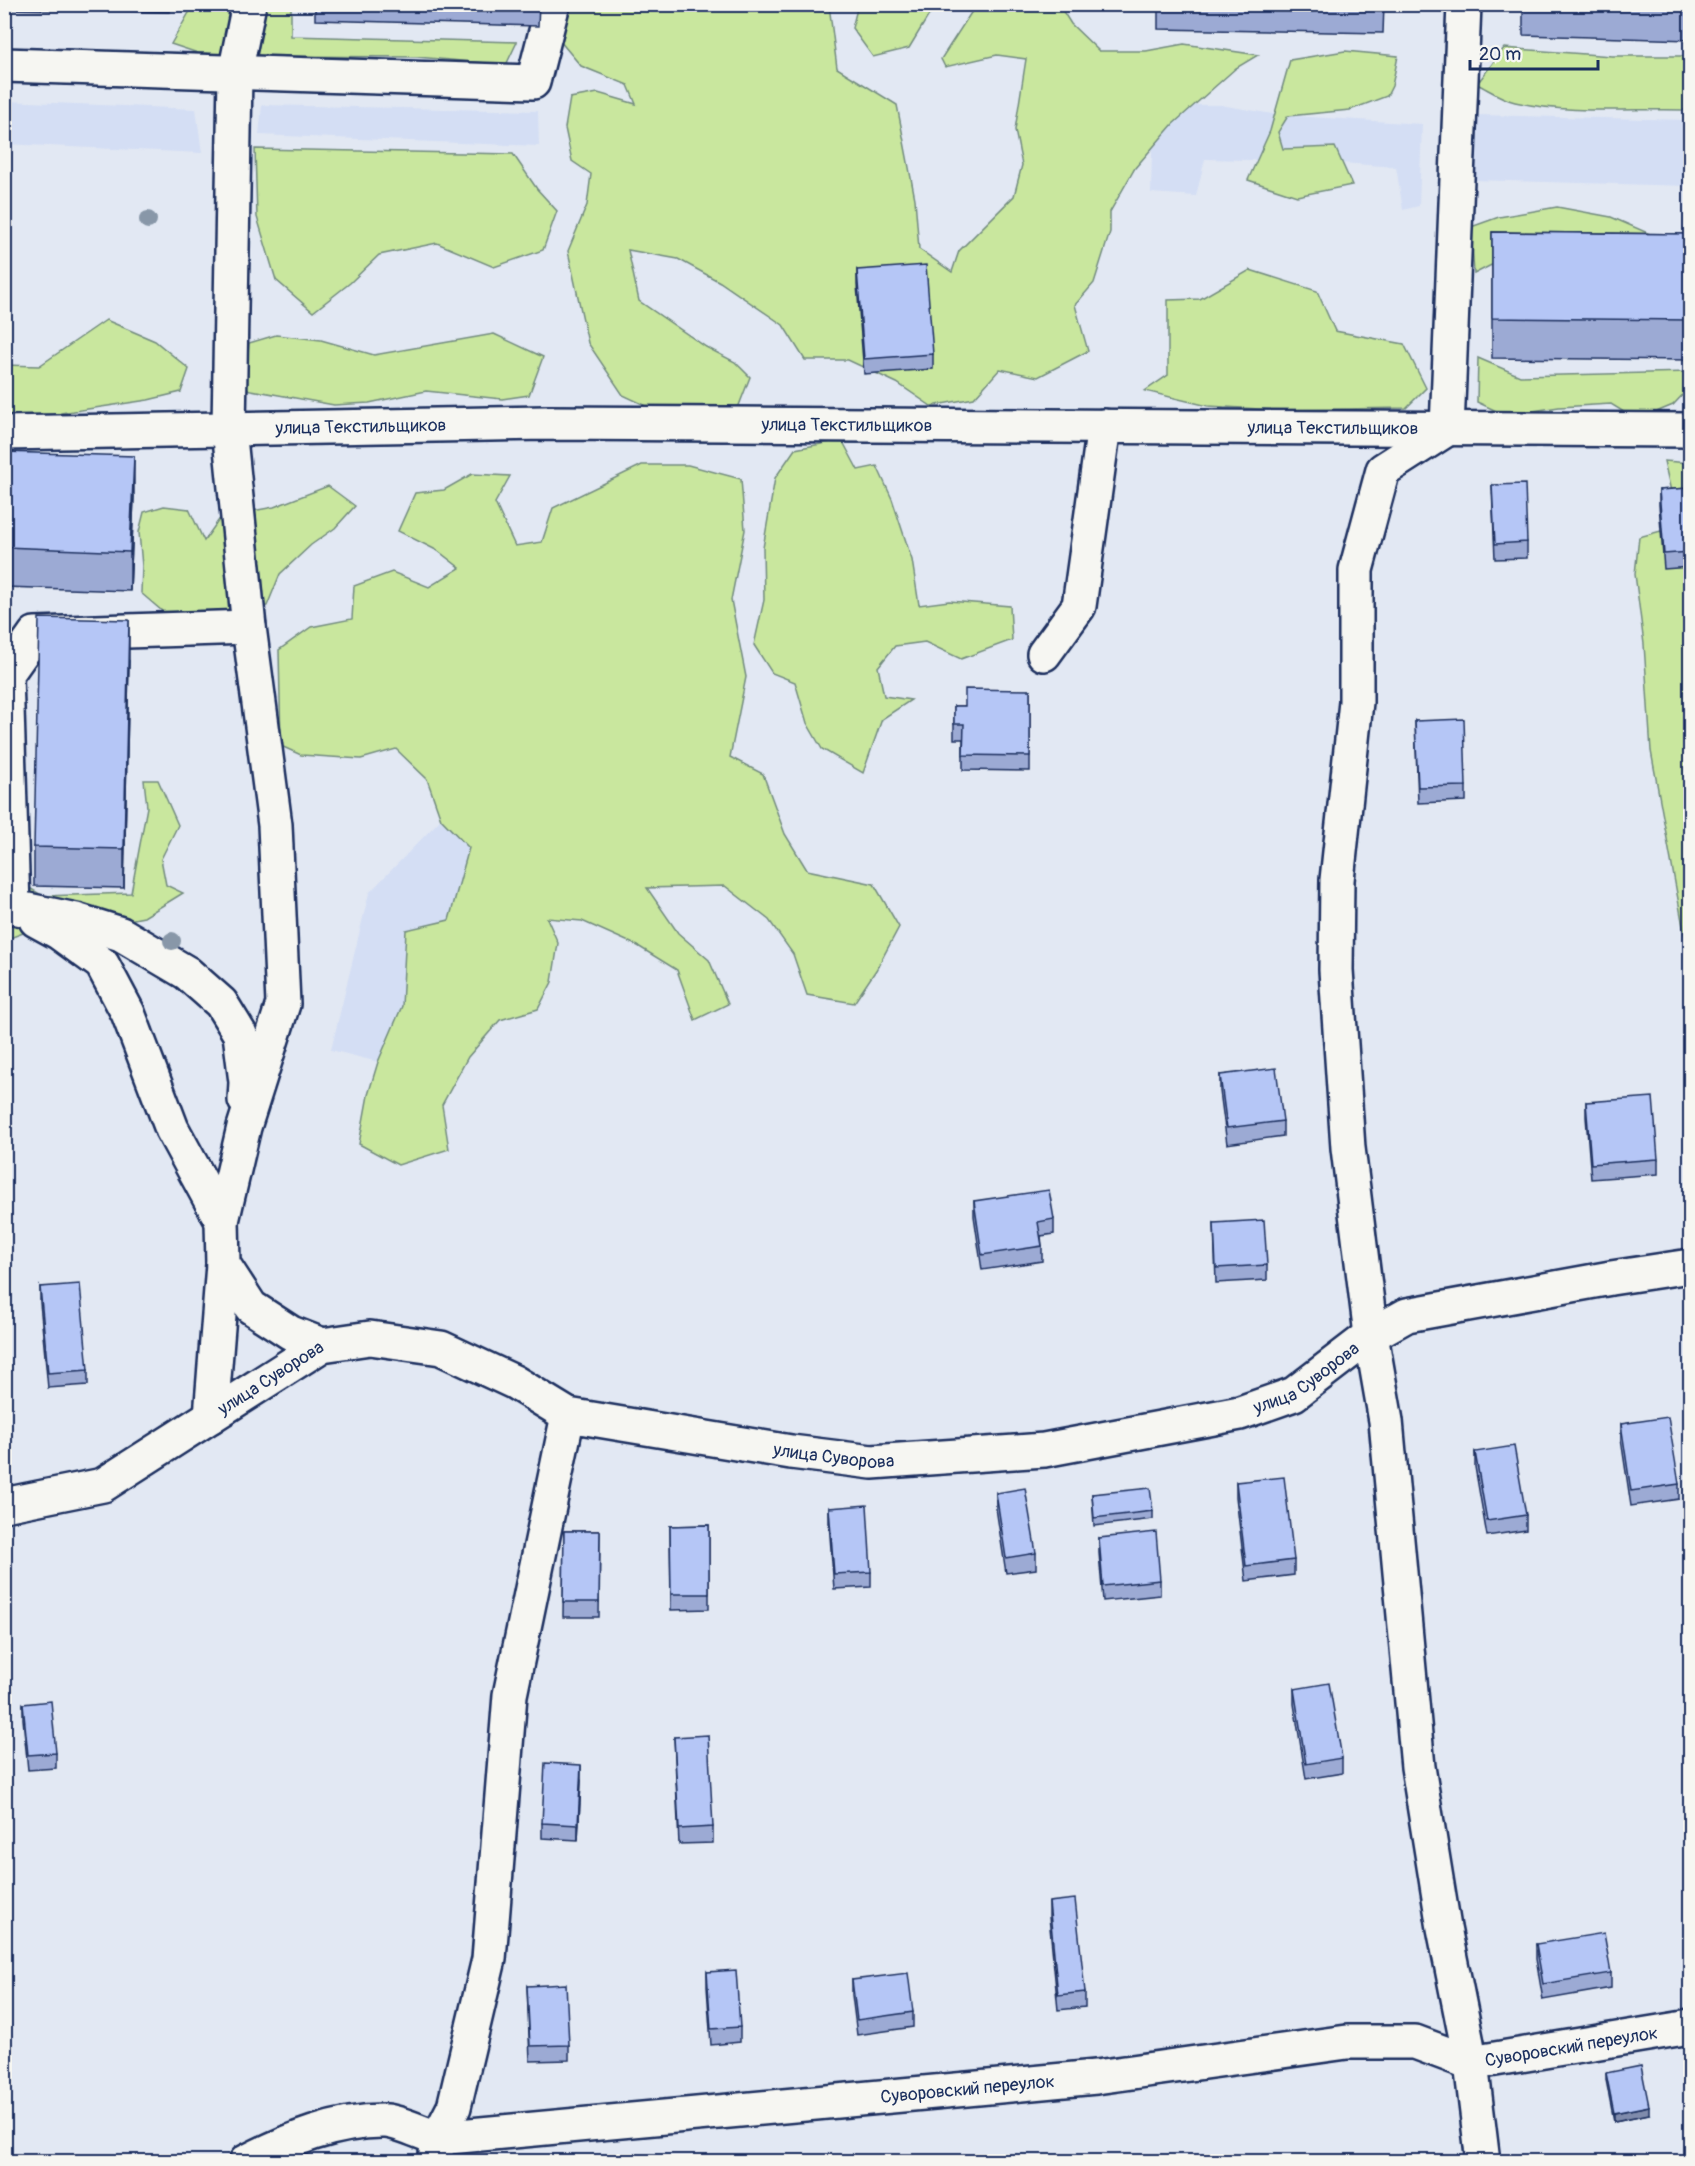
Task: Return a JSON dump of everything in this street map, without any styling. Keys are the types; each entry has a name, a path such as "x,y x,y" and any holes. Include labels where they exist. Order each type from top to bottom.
{"street":[{"path":"211,1416 223,1264 222,1221 244,1127 284,1004 275,825 249,627 229,428 235,73 249,4"},
{"path":"4,65 533,82 554,4"},
{"path":"1464,4 1447,429 1383,470 1356,570 1356,702 1337,880 1336,970 1348,1148 1371,1335 1386,1421 1418,1767 1444,1928 1471,2063 1483,2162"},
{"name":"улица Текстильщиков","path":"4,433 547,423 1690,430"},
{"path":"1044,654 1079,606 1104,426"},
{"path":"9,906 6,675 35,634 249,627"},
{"path":"9,906 76,920 121,934 187,973 221,1003 240,1034 246,1082 244,1127"},
{"path":"9,906 58,932 102,964 128,1013 172,1129 222,1221"},
{"path":"223,1264 251,1307 291,1333 322,1345"},
{"name":"улица Суворова","path":"4,1505 103,1485 322,1345 370,1338 441,1347 514,1382 568,1415 791,1452 872,1462 1044,1450 1240,1413 1294,1394 1371,1335 1407,1315 1690,1266"},
{"path":"437,2150 454,2107 489,1959 510,1695 568,1415"},
{"name":"Суворовский переулок","path":"246,2162 279,2145 336,2126 388,2121 437,2150 1096,2077 1347,2042 1415,2042 1471,2063 1690,2027"}],"shaded area":[{"path":"5,101 196,109 202,153 5,144"},
{"path":"262,105 538,111 539,146 259,135"},
{"path":"1153,105 1221,105 1278,115 1422,124 1419,206 1403,210 1396,167 1328,162 1205,159 1196,196 1151,193"},
{"path":"1474,115 1690,120 1690,186 1473,180"},
{"path":"441,819 469,848 449,920 406,930 402,1006 378,1062 331,1050 369,893"}],"green space":[{"path":"194,4 291,5 291,36 517,42 506,65 417,57 198,53 171,44"},
{"path":"560,4 829,5 837,68 897,105 915,199 919,249 952,272 959,251 1014,196 1022,165 1015,130 1026,59 997,55 945,67 941,59 976,5 1059,5 1071,24 1099,51 1146,51 1184,44 1258,55 1236,68 1173,124 1135,168 1110,212 1110,232 1094,283 1075,305 1088,351 1038,377 1000,369 974,398 931,406 897,383 848,360 805,360 783,325 720,282 678,259 628,250 639,301 706,347 735,362 750,377 738,408 651,408 623,395 588,343 568,251 587,205 591,174 572,161 565,128 570,98 598,93 636,104 628,85 581,66 559,40"},
{"path":"858,4 935,5 909,48 873,57 852,28"},
{"path":"1504,48 1612,56 1690,56 1690,110 1580,110 1510,101 1477,84"},
{"path":"1345,51 1398,56 1392,86 1387,96 1350,110 1288,116 1278,132 1283,149 1335,147 1352,185 1297,196 1248,180 1270,131 1290,60"},
{"path":"255,149 513,154 537,189 557,211 543,250 494,267 437,243 379,255 350,283 313,312 276,280 257,217"},
{"path":"1557,207 1611,217 1664,240 1503,259 1474,274 1471,227 1499,217"},
{"path":"1250,270 1317,291 1335,331 1404,344 1426,388 1406,408 1277,410 1208,406 1145,391 1168,375 1168,300 1200,299"},
{"path":"106,320 155,341 189,369 181,392 148,400 61,413 36,440 4,451 4,365 39,366"},
{"path":"494,334 543,357 529,395 502,399 426,391 369,403 334,405 245,389 249,343 276,335 321,340 374,355"},
{"path":"1478,358 1520,376 1690,372 1690,387 1673,405 1637,420 1611,404 1559,407 1505,415 1477,402"},
{"path":"842,440 858,470 877,466 892,499 912,560 919,605 949,601 1010,606 1012,640 961,659 925,642 895,646 878,667 884,696 911,700 882,719 863,773 822,749 807,723 795,682 772,673 754,645 764,600 763,548 775,478 795,449"},
{"path":"1664,461 1690,463 1690,951 1686,943 1651,751 1644,644 1635,574 1639,537 1679,526"},
{"path":"642,465 688,465 741,479 745,530 731,600 746,677 730,757 763,774 785,834 807,870 874,884 899,927 876,970 854,1003 807,995 793,954 769,920 725,886 647,888 678,933 709,960 728,1004 695,1020 677,970 638,946 582,921 547,918 558,943 552,982 538,1009 500,1020 468,1057 442,1105 449,1149 398,1165 359,1144 368,1095 378,1062 402,1006 406,930 449,920 469,848 441,819 427,779 396,749 361,759 301,755 281,746 279,650 311,627 352,619 354,586 392,572 429,587 460,568 438,551 398,531 415,493 444,490 472,474 510,476 495,503 515,546 542,542 553,508"},
{"path":"328,486 355,506 335,528 311,545 280,574 267,606 172,636 162,611 141,593 142,566 139,532 144,512 164,506 189,509 204,541 221,517 274,507"},
{"path":"144,780 158,780 178,825 161,859 166,885 183,893 144,917 72,931 26,932 4,938 4,854 26,886 43,896 131,893 147,807"}],"building":[{"path":"1492,232 1690,234 1690,320 1492,318"},
{"path":"926,265 933,354 864,359 857,270"},
{"path":"4,452 134,456 130,552 4,547"},
{"path":"1525,484 1527,542 1495,544 1492,485"},
{"path":"1690,488 1690,552 1664,554 1659,490"},
{"path":"39,618 129,620 124,849 34,847"},
{"path":"965,689 1030,690 1030,756 963,755 964,724 954,724 954,706 965,706"},
{"path":"1464,719 1466,786 1418,787 1415,721"},
{"path":"1276,1068 1283,1121 1227,1128 1220,1075"},
{"path":"1653,1097 1658,1159 1591,1164 1586,1102"},
{"path":"1049,1190 1054,1219 1038,1222 1042,1246 982,1255 974,1201"},
{"path":"1264,1220 1267,1265 1216,1268 1214,1223"},
{"path":"80,1284 88,1370 48,1373 40,1287"},
{"path":"1668,1417 1679,1484 1631,1491 1621,1424"},
{"path":"1514,1446 1526,1515 1487,1521 1475,1452"},
{"path":"1284,1477 1294,1560 1246,1566 1236,1482"},
{"path":"1025,1488 1036,1553 1006,1558 996,1493"},
{"path":"1150,1488 1153,1511 1094,1518 1092,1494"},
{"path":"867,1505 871,1572 834,1574 829,1508"},
{"path":"709,1525 709,1594 671,1594 670,1526"},
{"path":"564,1531 600,1531 599,1602 563,1602"},
{"path":"1156,1532 1160,1580 1103,1586 1099,1538"},
{"path":"1329,1683 1342,1758 1306,1764 1294,1689"},
{"path":"51,1701 56,1753 28,1755 23,1704"},
{"path":"708,1735 713,1827 679,1829 674,1737"},
{"path":"545,1763 581,1765 578,1825 542,1823"},
{"path":"1075,1899 1085,1992 1058,1995 1049,1902"},
{"path":"1604,1933 1611,1973 1543,1984 1536,1944"},
{"path":"736,1970 740,2027 711,2029 707,1972"},
{"path":"908,1973 913,2012 857,2020 852,1980"},
{"path":"566,1984 569,2045 530,2046 527,1986"},
{"path":"1686,2044 1690,2044 1690,2073"},
{"path":"1641,2066 1649,2106 1614,2113 1606,2073"}]}
